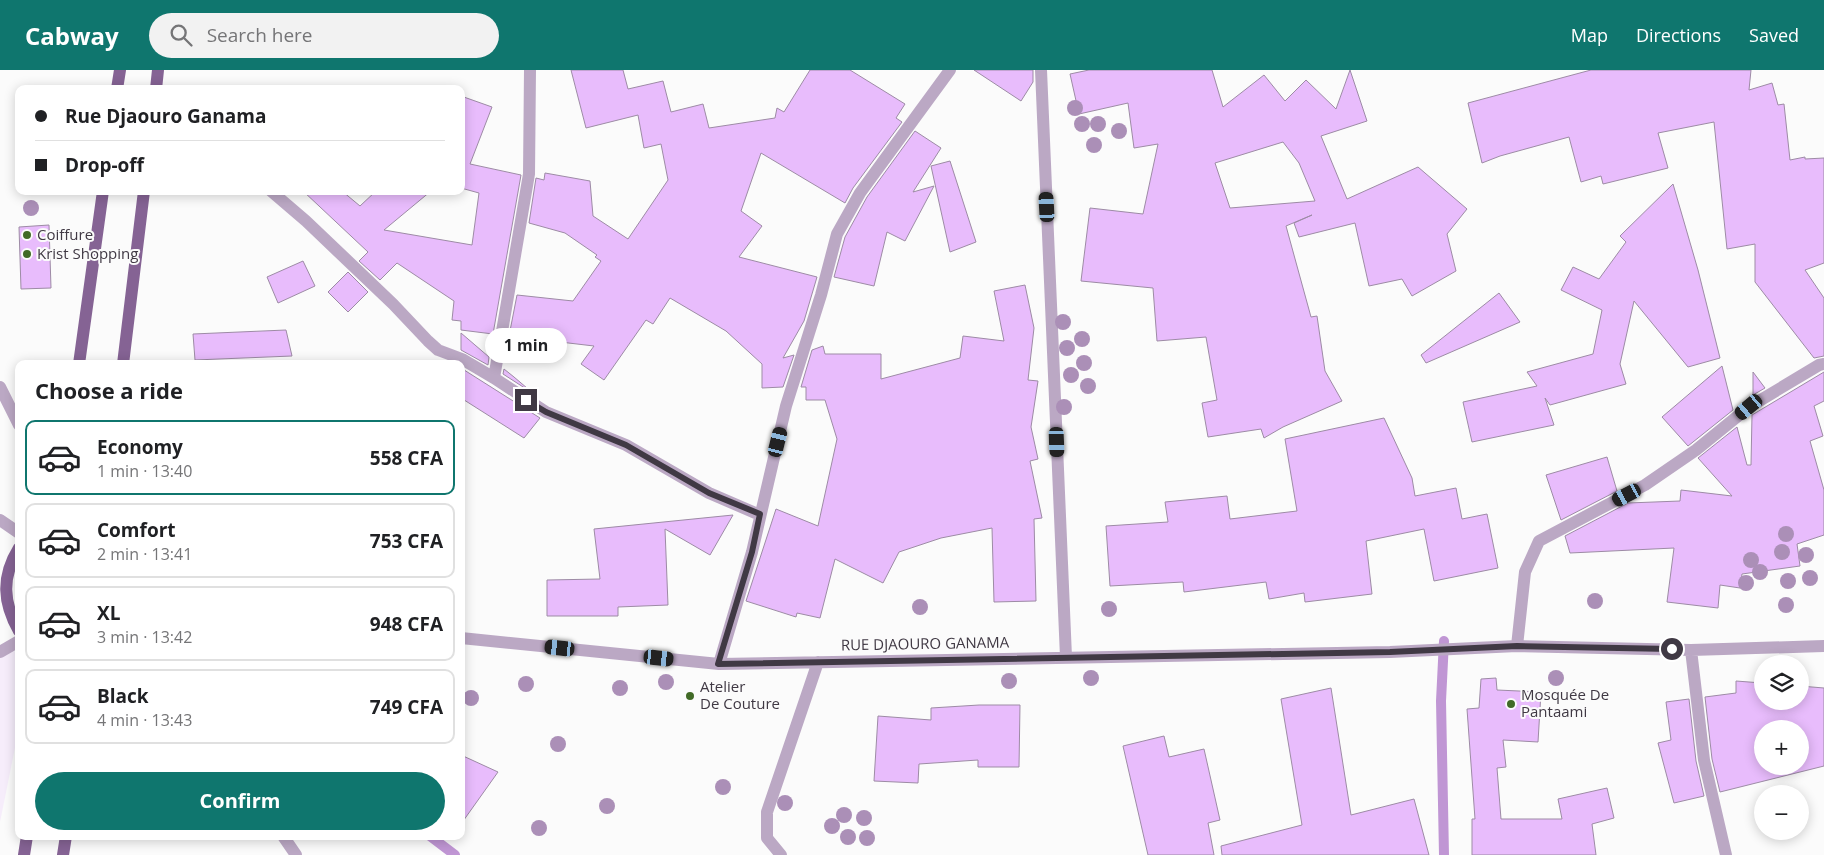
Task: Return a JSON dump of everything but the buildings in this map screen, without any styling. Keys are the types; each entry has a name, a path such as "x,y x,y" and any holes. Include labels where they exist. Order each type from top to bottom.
{"main road":[{"path":"118,85 120,70"},
{"path":"156,85 158,70"},
{"path":"80,360 102,195"},
{"path":"123,360 144,195"},
{"path":"15,554 11,561 5,587 9,615 15,625"},
{"path":"24,855 26,840"},
{"path":"63,855 65,840"}],"street":[{"path":"494,378 529,174 530,70"},
{"path":"718,664 752,552 786,406 838,234 860,192 950,70"},
{"path":"1041,70 1066,657"},
{"path":"276,195 306,221 393,304 438,350 464,360"},
{"path":"465,361 546,412 626,445 709,493 760,514"},
{"path":"1824,364 1819,365 1749,407 1696,450 1645,486 1538,541 1526,572 1517,646 1691,650 1824,646"},
{"path":"0,387 15,417"},
{"path":"0,520 15,530"},
{"name":"RUE DJAOURO GANAMA","path":"465,638 718,664 1390,652 1517,646"},
{"path":"0,652 15,643"},
{"path":"1691,650 1704,760 1726,855"},
{"path":"781,855 767,838 767,812 818,662"},
{"path":"286,840 296,855"}],"shaded area":[{"path":"9,646 15,652 15,748 0,822 0,652"}],"waterway":[{"path":"1444,641 1441,701 1444,855"},
{"path":"435,840 455,855"}],"place":[{"name":"Coiffure","path":"27,235"},
{"name":"Krist Shopping","path":"27,254"},
{"name":"Atelier De Couture","path":"690,696"},
{"name":"Mosquée De Pantaami","path":"1511,704"}],"route":[{"path":"526,400 546,412 626,445 709,493 760,514 752,552 718,664 1390,652 1517,646 1672,649"}]}
